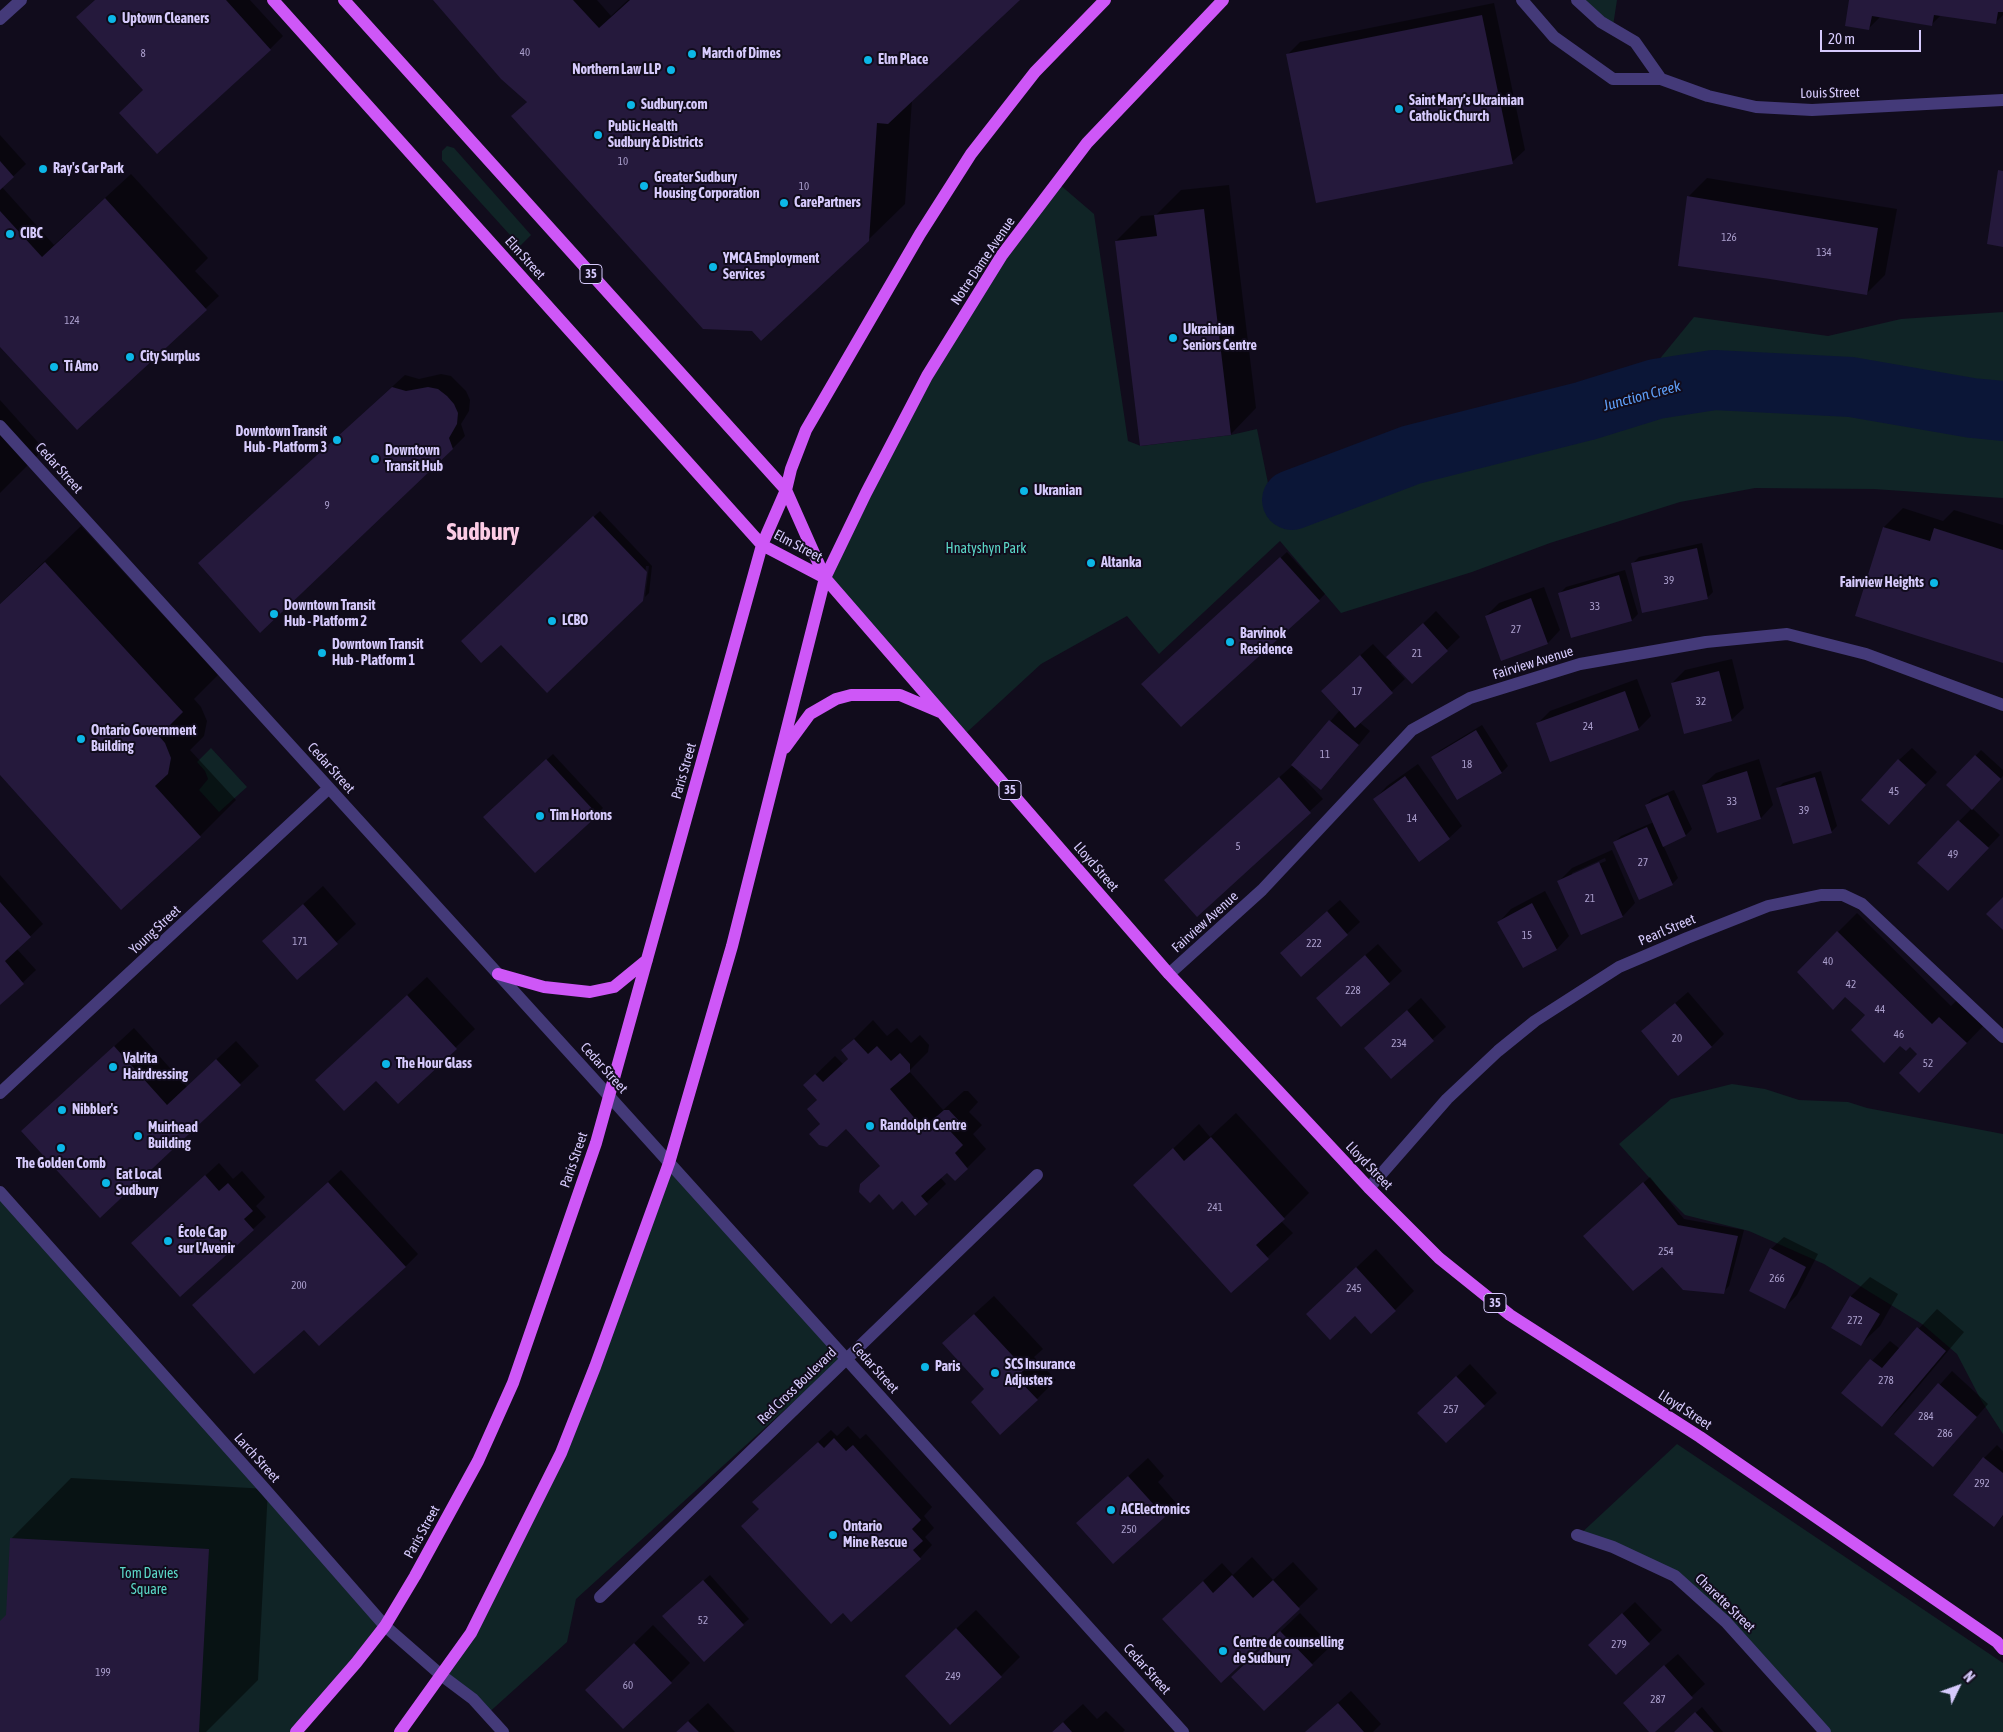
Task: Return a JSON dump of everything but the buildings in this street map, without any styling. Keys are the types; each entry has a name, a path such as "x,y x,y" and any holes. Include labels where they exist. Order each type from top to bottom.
{"main road":[{"name":"Elm Street","path":"273,0 762,545 825,578"},
{"name":"Elm Street","path":"344,0 786,490 825,578"},
{"path":"762,545 786,490 791,469 806,430 920,234 966,162 1035,72 1105,0"},
{"name":"Notre Dame Avenue","path":"825,578 866,493 927,376 1002,255 1087,144 1223,0"},
{"name":"Paris Street","path":"296,1732 356,1663 384,1626 415,1576 478,1461 513,1383 596,1143 762,545"},
{"path":"400,1732 472,1633 561,1453 595,1368 669,1163 732,946 825,578"},
{"name":"Lloyd Street","path":"825,578 1169,974 1369,1188 1439,1258 1510,1315 1700,1437 2001,1646"},
{"path":"780,754 810,714 836,699 851,695 900,695 943,714"},
{"path":"498,974 544,987 590,992 614,987 647,960"}],"street":[{"path":"0,19 21,0"},
{"name":"Louis Street","path":"1522,0 1554,37 1613,79 1661,79 1708,96 1756,107 1784,109 1812,110 2003,100"},
{"path":"1576,0 1601,22 1635,42 1661,79"},
{"name":"Cedar Street","path":"0,426 609,1096 1183,1732"},
{"name":"Fairview Avenue","path":"1169,974 1262,890 1412,730 1470,698 1580,664 1706,642 1787,634 1866,654 2003,705"},
{"name":"Young Street","path":"0,1094 329,788"},
{"name":"Pearl Street","path":"1369,1188 1447,1099 1498,1050 1535,1021 1619,967 1768,906 1821,895 1843,895 1862,904 2003,1037"},
{"name":"Red Cross Boulevard","path":"600,1597 1036,1175"},
{"name":"Larch Street","path":"0,1192 264,1488 384,1626 473,1700 503,1732"},
{"name":"Charette Street","path":"1577,1535 1613,1547 1675,1576 1726,1622 1825,1732"}],"green space":[{"path":"1582,0 1617,0 1613,26"},
{"path":"447,146 454,148 531,235 520,246 442,160 442,151"},
{"name":"Hnatyshyn Park","path":"1059,184 1094,214 1128,441 1141,446 1231,435 1257,429 1271,498 1322,469 1414,435 1658,361 1694,317 1828,336 1901,319 2003,312 2003,498 1874,489 1755,488 1680,502 1550,543 1472,572 1341,613 1280,541 1159,654 1127,616 1041,664 965,734 829,577 930,378 1004,258"},
{"path":"211,748 247,787 219,812 199,790 208,779 205,771 197,762"},
{"path":"1732,1084 1765,1089 1799,1100 1848,1102 1867,1108 2003,1134 2003,1434 1981,1400 1957,1354 1922,1324 1824,1264 1749,1231 1685,1215 1619,1144 1671,1099"},
{"path":"669,1167 842,1358 576,1599 567,1642 485,1716 442,1678 530,1523"},
{"name":"Tom Davies Square","path":"0,1198 384,1621 290,1732 0,1732"},
{"path":"1677,1444 2003,1663 2003,1732 1822,1732 1725,1624 1673,1578 1577,1537"}],"waterway":[{"name":"Junction Creek","path":"1292,500 1411,455 1585,411 1656,389 1714,380 1851,387 1972,408 2003,411"}],"place":[{"name":"Uptown Cleaners","path":"112,19"},
{"name":"March of Dimes","path":"692,54"},
{"name":"Elm Place","path":"868,60"},
{"name":"Northern Law LLP","path":"671,70"},
{"name":"Sudbury.com","path":"631,105"},
{"name":"Saint Mary’s Ukrainian Catholic Church","path":"1399,109"},
{"name":"Public Health Sudbury & Districts","path":"598,135"},
{"name":"Ray's Car Park","path":"43,169"},
{"name":"Greater Sudbury Housing Corporation","path":"644,186"},
{"name":"CarePartners","path":"784,203"},
{"name":"CIBC","path":"10,234"},
{"name":"YMCA Employment Services","path":"713,267"},
{"name":"Ukrainian Seniors Centre","path":"1173,338"},
{"name":"City Surplus","path":"130,357"},
{"name":"Ti Amo","path":"54,367"},
{"name":"Downtown Transit Hub - Platform 3","path":"337,440"},
{"name":"Downtown Transit Hub","path":"375,459"},
{"name":"Ukranian","path":"1024,491"},
{"name":"Altanka","path":"1091,563"},
{"name":"Fairview Heights","path":"1934,583"},
{"name":"Downtown Transit Hub - Platform 2","path":"274,614"},
{"name":"LCBO","path":"552,621"},
{"name":"Barvinok Residence","path":"1230,642"},
{"name":"Downtown Transit Hub - Platform 1","path":"322,653"},
{"name":"Ontario Government Building","path":"81,739"},
{"name":"Tim Hortons","path":"540,816"},
{"name":"The Hour Glass","path":"386,1064"},
{"name":"Valrita Hairdressing","path":"113,1067"},
{"name":"Nibbler's","path":"62,1110"},
{"name":"Randolph Centre","path":"870,1126"},
{"name":"Muirhead Building","path":"138,1136"},
{"name":"The Golden Comb","path":"61,1148"},
{"name":"Eat Local Sudbury","path":"106,1183"},
{"name":"École Cap sur l'Avenir","path":"168,1241"},
{"name":"Paris","path":"925,1367"},
{"name":"SCS Insurance Adjusters","path":"995,1373"},
{"name":"ACElectronics","path":"1111,1510"},
{"name":"Ontario Mine Rescue","path":"833,1535"},
{"name":"Centre de counselling de Sudbury","path":"1223,1651"}],"district":[{"name":"Sudbury","path":"483,532"}]}
